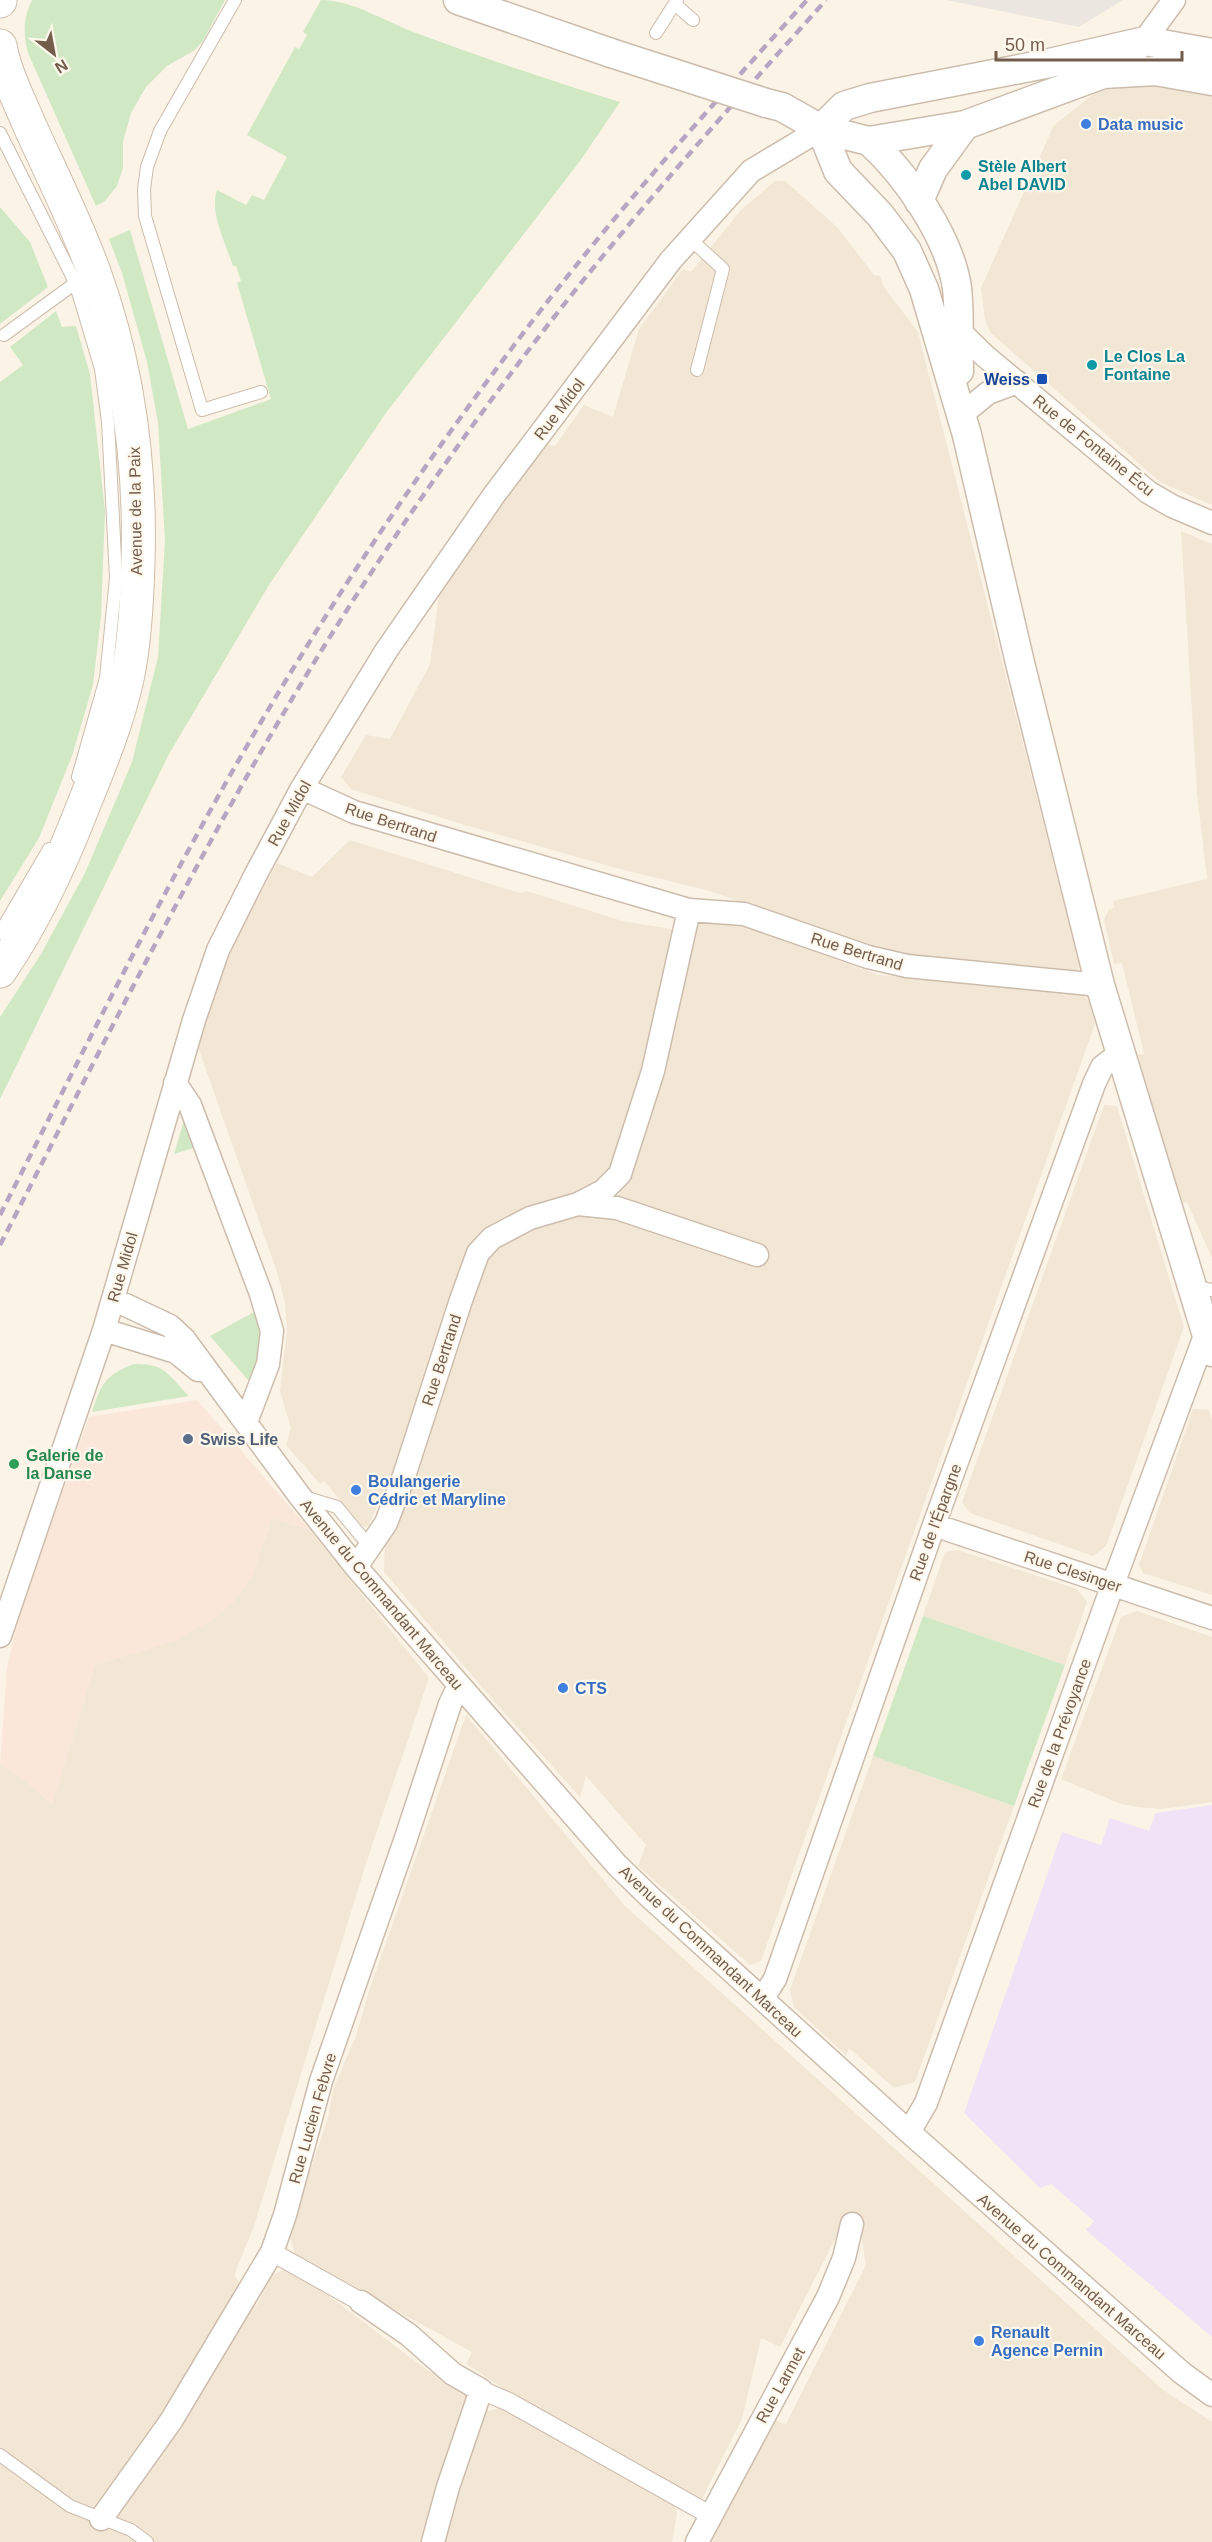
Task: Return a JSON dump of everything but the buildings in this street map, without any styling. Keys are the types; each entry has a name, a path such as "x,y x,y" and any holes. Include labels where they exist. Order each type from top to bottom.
{"main road":[{"name":"Avenue de la Paix","path":"0,46 12,84 85,276 114,334 126,385 135,446 139,521 137,609 127,679 97,772 72,835 41,902 14,951 0,971"}],"street":[{"path":"458,0 611,53 782,107 821,129 869,141 965,125 1102,74 1130,60 1174,0"},
{"path":"821,129 844,106 870,98 1045,64 1145,41 1212,53"},
{"path":"1102,74 1155,71 1212,81"},
{"path":"919,201 933,169 965,125"},
{"path":"821,129 838,171 880,215 907,251 924,289 961,415 1100,984 1119,1054 1201,1288 1209,1342"},
{"name":"Rue Midol","path":"0,1636 104,1330 175,1083 218,950 302,788 386,651 494,495 690,239 751,171 821,129"},
{"path":"869,141 900,172 946,248 957,288 961,415"},
{"name":"Rue de Fontaine Écu","path":"924,289 958,331 1148,492 1212,523"},
{"path":"961,415 988,393 1017,382"},
{"name":"Rue Bertrand","path":"302,788 354,812 688,910 744,914 868,957 907,966 1100,984"},
{"name":"Rue Bertrand","path":"356,1567 386,1522 404,1476 431,1385 478,1253 492,1238 530,1218 578,1204 603,1191 621,1174 653,1071 688,910"},
{"name":"Rue de l'Épargne","path":"763,1998 776,1979 934,1525 1094,1084 1102,1067 1119,1054"},
{"path":"175,1083 190,1105 261,1294 272,1331 268,1364 246,1422"},
{"name":"Rue Bertrand","path":"578,1204 617,1208 757,1255"},
{"name":"Avenue du Commandant Marceau","path":"113,1299 170,1326 184,1339 299,1496 356,1567 617,1864 651,1898 909,2132 1182,2373 1212,2395"},
{"name":"Avenue du Commandant Marceau","path":"104,1330 176,1352 219,1386"},
{"name":"Rue de la Prévoyance","path":"909,2132 926,2103 1113,1584 1209,1342"},
{"name":"Rue Clesinger","path":"934,1525 1212,1618"},
{"name":"Rue Lucien Febvre","path":"101,2519 171,2421 272,2252 285,2215 321,2081 450,1704 459,1685"},
{"name":"Rue Larmet","path":"697,2542 828,2297 844,2258 852,2224"},
{"path":"272,2252 362,2302 409,2335 453,2374 509,2402 710,2515"},
{"path":"433,2542 448,2487 481,2390"}],"lane":[{"path":"235,0 160,131 147,167 144,189 145,216 202,410 261,392"},
{"path":"656,33 677,3 693,20"},
{"path":"1145,41 1212,42"},
{"path":"0,133 85,276 108,422 116,578 106,678 73,789"},
{"path":"690,239 723,268 697,370"},
{"path":"4,335 85,276"},
{"path":"0,933 52,845 56,834"},
{"path":"299,1496 338,1508 370,1547"},
{"path":"0,2455 70,2506 131,2530 147,2542"}],"shaded area":[{"path":"946,0 1123,0 1079,27"},
{"path":"1118,75 1212,96 1212,505 1160,482 990,332 985,320 981,288 1054,125"},
{"path":"775,181 785,181 837,227 874,275 880,276 884,287 918,332 1080,967 1075,972 886,954 710,891 616,868 458,823 351,789 341,777 366,735 390,739 430,664 440,589 447,584 500,505 547,444 555,446 584,405 613,417 639,329 683,269 691,272 740,211"},
{"path":"1181,531 1212,544 1212,1258 1187,1202 1180,1204 1138,1055 1144,1054 1122,963 1114,964 1104,920 1109,909 1114,908 1113,901 1207,879 1197,793"},
{"path":"350,840 520,893 527,891 622,921 678,930 659,1033 615,1169 600,1185 562,1196 501,1219 485,1230 398,1462 368,1526 363,1527 324,1481 320,1484 286,1445 291,1428 280,1391 287,1330 285,1303 278,1275 197,1044 229,954 277,863 312,877"},
{"path":"704,920 731,922 879,975 1082,994 1089,1000 1095,1024 761,1961 750,1965 638,1866 646,1845 586,1776 580,1797 493,1700 384,1572 385,1545 491,1244 535,1220 593,1209 619,1194 646,1114 695,929"},
{"path":"1104,1105 1117,1106 1184,1327 1106,1546 1093,1556 970,1513 962,1502"},
{"path":"197,1400 310,1530 272,1518 251,1579 231,1605 212,1620 177,1640 95,1665 52,1804 14,1772 0,1765 7,1668 18,1619 89,1417"},
{"path":"1193,1409 1209,1410 1212,1419 1212,1595 1143,1573 1139,1565"},
{"path":"272,1518 310,1530 429,1678 368,1857 253,2229 234,2275 256,2306 272,2275 291,2267 427,2370 470,2395 424,2542 0,2542 0,1765 14,1772 52,1804 95,1665 177,1640 251,1579"},
{"path":"958,1550 1077,1589 1087,1602 1065,1665 923,1616 945,1552"},
{"path":"1137,1611 1212,1637 1212,1802 1161,1809 1138,1807 1121,1804 1061,1779 1121,1617"},
{"path":"466,1715 624,1905 1163,2390 1212,2422 1212,2542 698,2542 755,2414 786,2424 866,2265 856,2214 849,2212 780,2347 761,2338 742,2419 702,2499 512,2394 466,2364 472,2352 295,2255 289,2232 327,2121 334,2087 356,2036 369,1991"},
{"path":"873,1756 1014,1806 915,2082 894,2088 849,2048 846,2055 794,2007 790,1990"},
{"path":"1212,1805 1212,2337 1087,2231 1086,2228 1089,2228 1094,2221 1051,2184 1040,2188 964,2113 1062,1832 1101,1845 1110,1818 1149,1831 1156,1813"},
{"path":"507,2406 674,2501 677,2513 672,2542 439,2542 480,2413"}],"green space":[{"path":"32,0 225,0 203,41 195,50 167,66 146,87 131,113 123,142 123,168 117,186 105,201 96,206 28,53 25,26"},
{"path":"321,0 357,8 466,51 620,102 580,161 386,413 269,585 169,754 0,1099 0,1017 41,954 85,873 132,762 158,657 165,541 158,423 147,362 122,273 109,239 130,230 188,429 271,399 237,283 241,281 219,228 215,199 217,190 246,205 252,195 264,200 287,157 247,135 295,47 299,49 307,35 303,32"},
{"path":"0,207 30,242 48,287 0,324"},
{"path":"56,311 62,327 76,326 90,374 105,511 101,616 93,685 72,756 39,838 0,901 0,382 23,365 10,347"},
{"path":"185,1117 197,1147 174,1154"},
{"path":"258,1310 260,1337 258,1355 248,1380 210,1336"},
{"path":"134,1364 160,1368 189,1396 92,1412 98,1394 110,1377"},
{"path":"923,1616 1065,1665 1014,1806 873,1756"}],"railway":[{"path":"0,1215 109,1001 222,789 262,719 378,535 484,385 582,258 807,0"},
{"path":"0,1245 130,991 220,824 316,659 367,579 428,488 525,355 592,269 725,113 826,0"}],"place":[{"name":"Data music","path":"1086,124"},
{"name":"Stèle Albert Abel DAVID","path":"966,175"},
{"name":"Le Clos La Fontaine","path":"1092,365"},
{"name":"Weiss","path":"1042,379"},
{"name":"Swiss Life","path":"188,1439"},
{"name":"Galerie de la Danse","path":"14,1464"},
{"name":"Boulangerie Cédric et Maryline","path":"356,1490"},
{"name":"CTS","path":"563,1688"},
{"name":"Renault Agence Pernin","path":"979,2341"}]}
